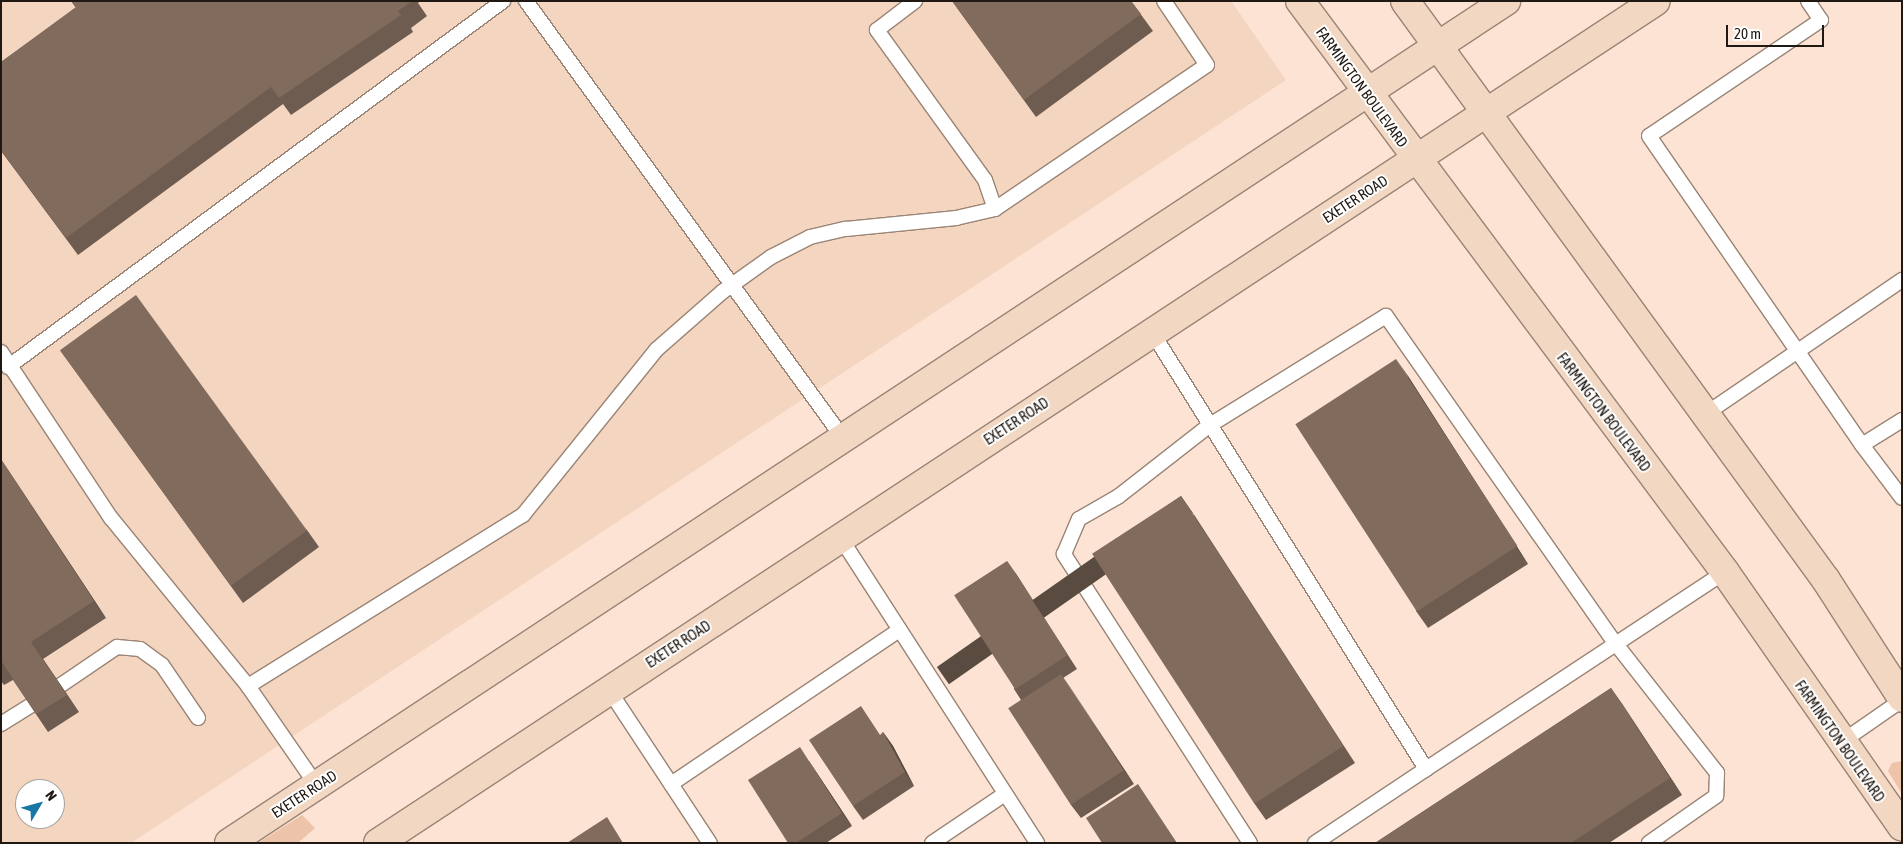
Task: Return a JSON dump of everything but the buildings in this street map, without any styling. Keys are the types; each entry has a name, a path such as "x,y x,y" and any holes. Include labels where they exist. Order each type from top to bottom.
{"street":[{"name":"FARMINGTON BOULEVARD","path":"1300,1 1414,160 1725,572 1840,743 1902,827"},
{"path":"1405,1 1826,580 1902,699"},
{"name":"EXETER ROAD","path":"229,843 1365,92 1506,1"},
{"name":"EXETER ROAD","path":"378,843 1414,160 1486,110 1656,1"}],"lane":[{"path":"8,367 503,1"},
{"path":"526,1 843,438"},
{"path":"915,1 877,30 985,180 995,209"},
{"path":"248,686 523,515 656,350 732,284 810,237 864,226 956,218 995,209 1207,65 1164,1"},
{"path":"1808,1 1821,20 1649,136 1799,350 1862,445 1902,498"},
{"path":"1704,414 1902,280"},
{"path":"1250,843 1064,554 1079,519 1119,496 1210,425 1386,316 1616,644 1717,773 1716,796 1649,843"},
{"path":"1152,332 1426,769"},
{"path":"1,352 8,367 111,518 248,686 317,786"},
{"path":"1862,445 1902,420"},
{"path":"840,537 1037,843"},
{"path":"1315,843 1725,572"},
{"path":"671,784 899,630"},
{"path":"61,685 117,647 140,649 162,665 198,718"},
{"path":"609,690 710,843"},
{"path":"1840,743 1902,699"},
{"path":"1,724 31,705"},
{"path":"932,843 1006,794"}],"shaded area":[{"path":"1,1 1231,1 1286,80 131,843 1,843"},
{"path":"1902,761 1902,794 1888,771 1892,763"},
{"path":"302,815 315,828 298,843 258,843"}]}
